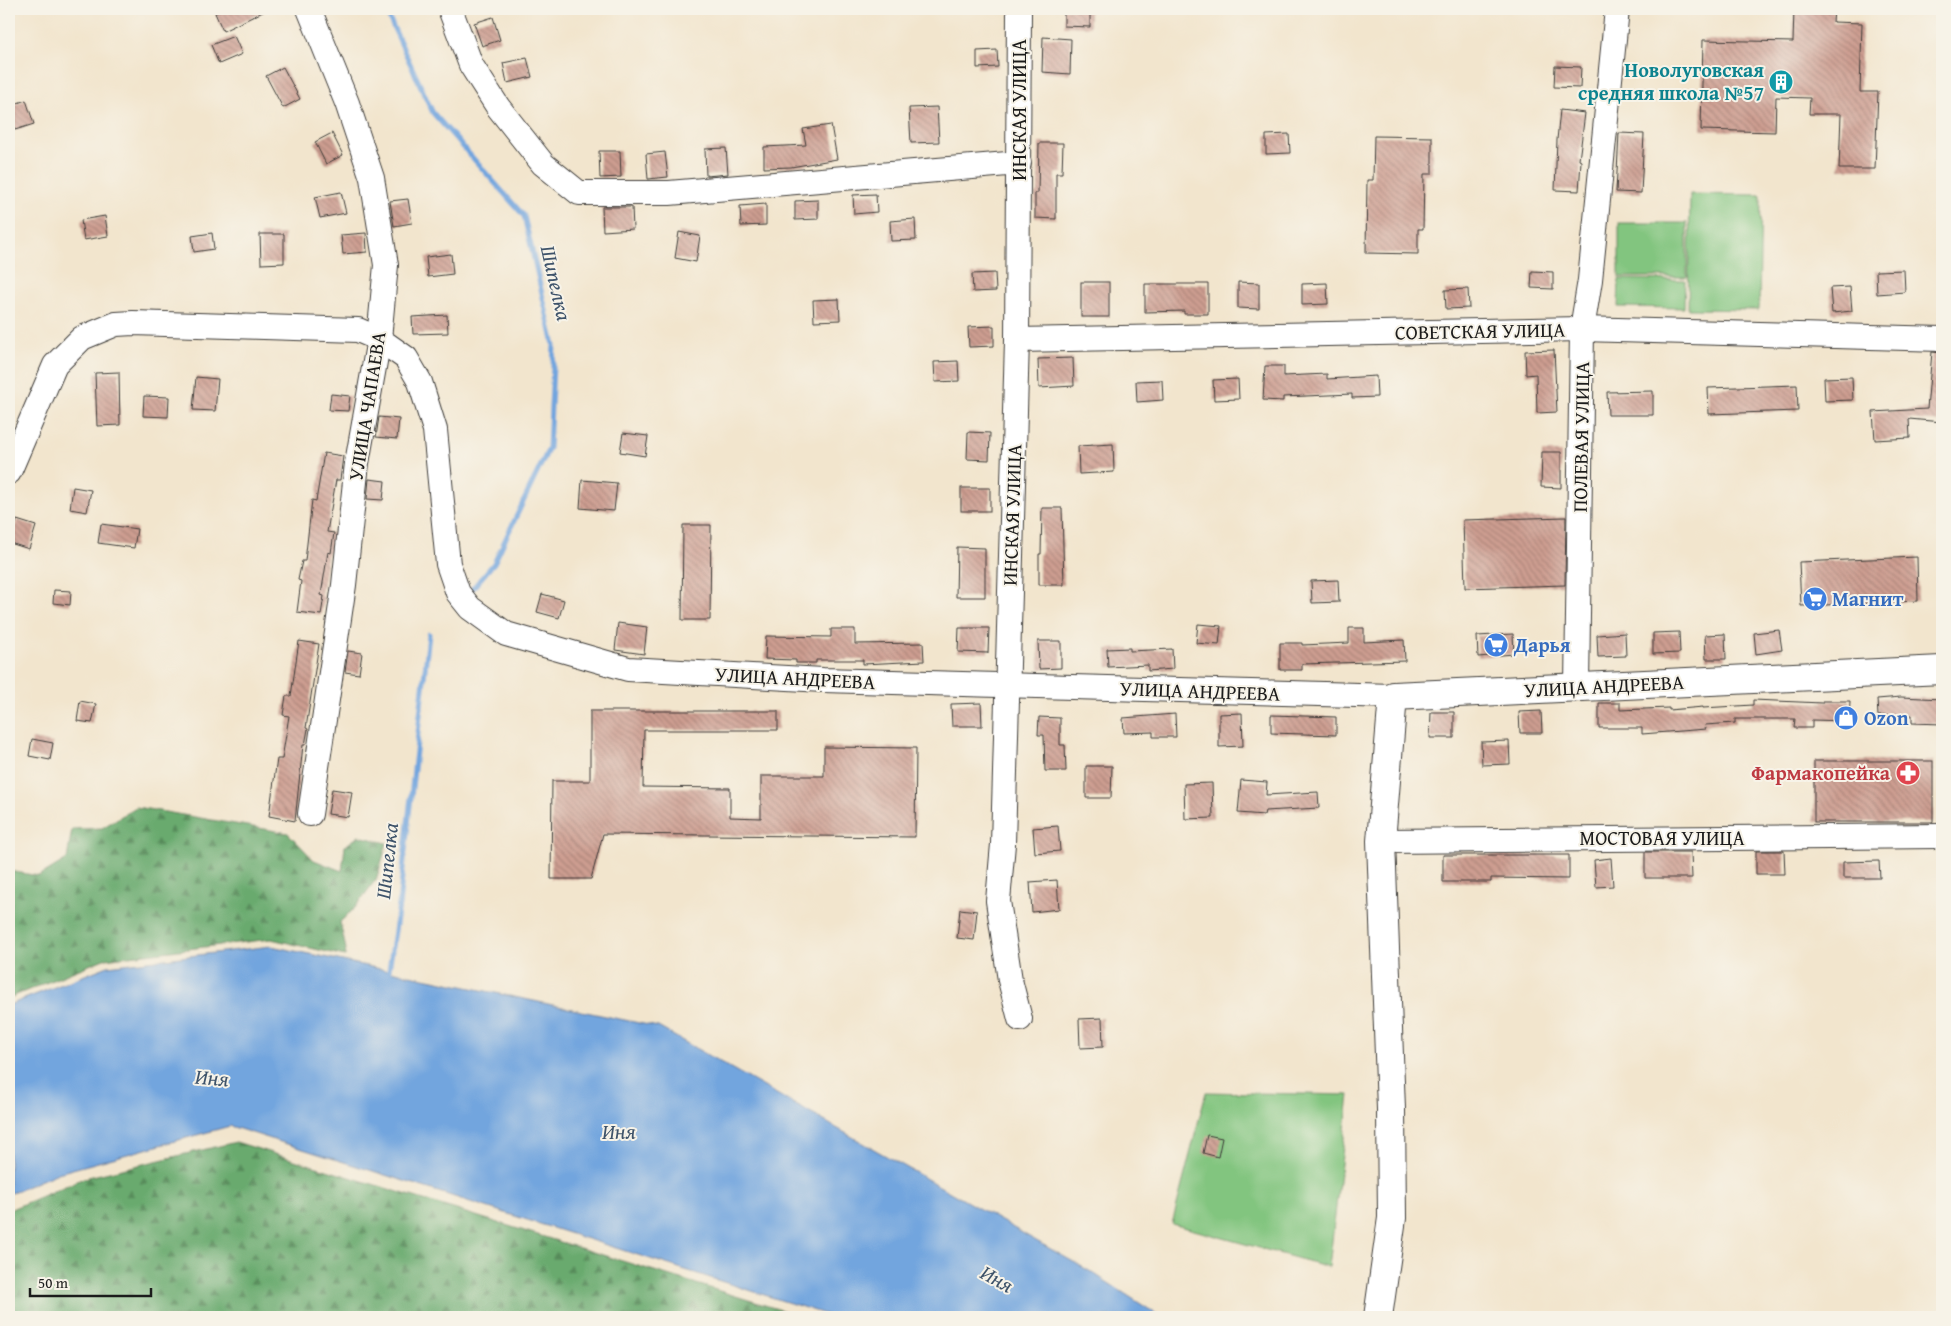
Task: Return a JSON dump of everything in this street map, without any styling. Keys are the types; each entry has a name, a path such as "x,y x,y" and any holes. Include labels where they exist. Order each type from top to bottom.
{"main road":[{"name":"УЛИЦА АНДРЕЕВА","path":"1393,696 1942,670"},
{"path":"1378,1315 1392,1218 1391,1109 1381,840 1393,696"}],"street":[{"name":"УЛИЦА ЧАПАЕВА","path":"309,9 347,103 372,178 386,266 379,339 357,463 344,585 310,814"},
{"path":"450,9 471,65 498,107 543,164 580,193 669,193 1019,163"},
{"name":"ИНСКАЯ УЛИЦА","path":"1019,9 1017,340 1003,844 998,901 1010,980 1020,1019"},
{"name":"ПОЛЕВАЯ УЛИЦА","path":"1577,687 1582,329 1590,280 1617,9"},
{"path":"9,472 55,365 82,338 104,328 116,324 133,323 358,330 379,339"},
{"name":"СОВЕТСКАЯ УЛИЦА","path":"1017,340 1582,329 1942,339"},
{"name":"УЛИЦА АНДРЕЕВА","path":"379,339 406,358 420,382 435,430 448,564 458,593 470,608 506,634 628,669 823,680 1393,696"},
{"name":"МОСТОВАЯ УЛИЦА","path":"1381,840 1942,836"}],"green space":[{"path":"1690,194 1761,195 1759,310 1688,309"},
{"path":"1619,223 1687,223 1687,277 1619,277"},
{"path":"1619,279 1685,280 1684,308 1618,307"},
{"path":"136,807 288,833 314,860 342,871 345,846 359,836 387,843 377,878 355,908 340,922 346,949 345,956 271,939 104,959 9,998 9,871 39,876 67,859 72,829 102,828"},
{"path":"1206,1092 1349,1095 1329,1267 1172,1224"},
{"path":"236,1142 804,1317 9,1317 9,1210 84,1178"}],"water":[{"name":"Иня","path":"271,946 658,1027 1093,1273 1161,1317 834,1317 230,1126 58,1173 9,1194 9,1005 108,966"}],"building":[{"path":"224,9 269,9 223,31 215,13"},
{"path":"1064,9 1090,9 1090,27 1064,26"},
{"name":"Новолуговская средняя школа №57","path":"1794,9 1834,9 1833,22 1862,23 1860,92 1878,92 1875,169 1839,169 1841,114 1809,114 1810,98 1776,97 1775,132 1701,130 1703,40 1793,42"},
{"path":"493,17 500,40 482,46 474,23"},
{"path":"234,36 242,54 219,64 211,45"},
{"path":"1043,37 1071,39 1070,74 1042,72"},
{"path":"997,50 998,67 977,68 977,51"},
{"path":"527,58 532,77 507,83 503,63"},
{"path":"1555,66 1581,67 1580,88 1554,87"},
{"path":"283,67 300,99 283,108 266,76"},
{"path":"26,100 34,124 15,130 9,106"},
{"path":"937,107 939,142 911,143 909,108"},
{"path":"1560,110 1585,113 1579,160 1581,161 1579,191 1555,190"},
{"path":"831,125 837,159 791,167 764,168 764,147 806,145 803,129"},
{"path":"332,133 343,155 326,164 315,142"},
{"path":"1619,133 1644,134 1641,193 1616,192"},
{"path":"1289,134 1290,153 1266,154 1266,135"},
{"path":"1374,136 1432,137 1432,174 1424,174 1423,229 1418,229 1418,254 1366,253 1367,180 1373,180"},
{"path":"1039,143 1063,143 1062,173 1056,173 1056,219 1035,218 1035,193 1038,193"},
{"path":"726,148 728,174 706,176 705,149"},
{"path":"599,151 620,151 621,177 600,178"},
{"path":"665,152 668,177 648,179 646,154"},
{"path":"341,192 346,213 320,218 315,197"},
{"path":"876,194 877,212 854,214 853,195"},
{"path":"408,199 412,223 394,226 390,201"},
{"path":"818,200 818,219 795,220 795,201"},
{"path":"766,204 766,225 741,226 740,206"},
{"path":"602,207 632,207 633,229 603,231"},
{"path":"105,216 108,236 84,240 81,220"},
{"path":"915,219 916,240 891,241 890,221"},
{"path":"679,232 700,236 696,262 675,258"},
{"path":"212,233 214,249 194,252 192,236"},
{"path":"366,233 367,252 343,254 341,235"},
{"path":"260,234 284,234 284,263 261,264"},
{"path":"451,254 453,274 428,277 426,257"},
{"path":"1904,270 1905,292 1877,294 1876,271"},
{"path":"1532,271 1553,272 1553,289 1531,288"},
{"path":"995,273 996,291 973,292 972,274"},
{"path":"1081,282 1109,282 1109,317 1081,317"},
{"path":"1238,282 1259,283 1259,309 1238,308"},
{"path":"1327,283 1328,304 1302,305 1302,284"},
{"path":"1145,284 1208,284 1208,314 1184,314 1184,311 1145,312"},
{"path":"1850,287 1852,311 1832,313 1830,288"},
{"path":"1468,289 1469,308 1446,309 1445,290"},
{"path":"839,299 840,320 814,321 813,300"},
{"path":"447,315 448,333 413,334 412,317"},
{"path":"994,326 994,346 969,347 968,327"},
{"path":"1554,350 1557,412 1537,413 1536,374 1526,375 1525,351"},
{"path":"1932,352 1942,353 1942,422 1909,419 1910,438 1875,440 1873,412 1927,409"},
{"path":"1073,358 1074,386 1039,388 1038,359"},
{"path":"958,361 959,381 935,382 934,362"},
{"path":"1265,366 1284,366 1284,376 1327,374 1327,379 1376,376 1377,397 1352,398 1352,394 1283,397 1283,401 1263,400"},
{"path":"119,372 120,425 97,426 95,373"},
{"path":"196,377 218,379 215,411 193,410"},
{"path":"1852,377 1853,400 1825,401 1824,378"},
{"path":"1238,379 1239,399 1214,400 1213,380"},
{"path":"1162,380 1163,400 1137,402 1136,381"},
{"path":"1797,385 1798,411 1709,414 1708,388"},
{"path":"1653,391 1653,415 1608,415 1607,392"},
{"path":"331,394 350,396 348,411 329,410"},
{"path":"144,396 169,397 168,417 143,416"},
{"path":"379,417 399,419 397,439 376,437"},
{"path":"968,432 990,433 989,460 967,459"},
{"path":"623,433 648,436 645,456 620,452"},
{"path":"1113,444 1114,472 1079,474 1078,446"},
{"path":"1542,452 1561,452 1561,488 1541,487"},
{"path":"324,453 343,456 340,480 336,480 327,532 334,533 331,553 328,552 321,595 324,596 321,615 297,612 301,581 298,580 302,561 305,561 312,500 316,501"},
{"path":"369,479 385,481 383,500 367,499"},
{"path":"582,480 617,483 614,511 580,508"},
{"path":"73,487 91,490 87,512 70,509"},
{"path":"961,488 990,488 990,511 961,511"},
{"path":"1042,508 1062,508 1064,585 1039,585"},
{"path":"1566,517 1565,585 1465,588 1463,520"},
{"path":"17,520 36,526 29,549 10,543"},
{"path":"101,524 137,529 134,548 98,543"},
{"path":"683,525 711,525 710,620 682,620"},
{"path":"957,547 985,548 985,597 956,597"},
{"path":"1917,557 1918,601 1801,606 1799,562"},
{"path":"1338,580 1339,602 1312,603 1311,581"},
{"path":"54,590 71,591 70,605 53,603"},
{"path":"542,594 564,600 559,618 537,612"},
{"path":"618,623 647,627 644,654 615,650"},
{"path":"1198,624 1221,626 1219,645 1196,643"},
{"path":"959,628 989,628 988,653 958,652"},
{"path":"1349,628 1364,628 1364,642 1404,640 1405,661 1302,664 1302,670 1280,670 1280,643 1302,643 1302,645 1349,643"},
{"path":"831,629 855,629 855,644 923,643 924,661 863,664 863,660 816,660 816,663 796,663 796,660 765,659 766,636 831,637"},
{"path":"1779,630 1782,650 1756,654 1754,633"},
{"path":"1679,632 1680,653 1653,654 1653,633"},
{"path":"1625,633 1626,656 1598,657 1597,635"},
{"name":"Дарья","path":"1513,634 1514,654 1478,657 1477,636"},
{"path":"1725,634 1726,659 1706,659 1705,635"},
{"path":"299,641 319,644 306,728 308,729 305,745 303,745 295,821 269,816 277,759 282,759 289,716 283,715 286,696 291,696"},
{"path":"1038,641 1061,641 1061,668 1039,669"},
{"path":"1130,648 1130,651 1172,649 1173,669 1148,671 1148,665 1108,667 1107,649"},
{"path":"348,651 362,653 359,674 345,672"},
{"path":"1901,697 1942,699 1942,724 1912,723 1912,715 1878,716 1877,699"},
{"path":"1753,700 1822,703 1822,701 1850,701 1849,721 1812,720 1812,728 1794,728 1795,719 1735,719 1735,723 1705,725 1706,729 1642,734 1642,728 1599,728 1599,703 1620,703 1620,710 1669,708 1669,710 1753,705"},
{"path":"80,701 96,704 92,723 77,721"},
{"path":"981,703 982,726 952,726 951,704"},
{"path":"590,711 778,711 778,730 644,730 643,787 730,788 730,817 761,818 761,776 824,776 824,747 916,748 915,837 603,834 591,879 551,879 552,781 590,781"},
{"path":"1541,711 1542,733 1520,733 1519,712"},
{"path":"1431,712 1454,712 1454,738 1430,738"},
{"path":"1242,713 1243,746 1219,747 1219,714"},
{"path":"1175,714 1176,737 1153,737 1153,732 1124,733 1123,718"},
{"path":"1271,715 1336,717 1336,735 1271,733"},
{"path":"1039,717 1060,718 1060,745 1065,745 1066,771 1045,771 1044,735 1038,735"},
{"path":"32,739 53,743 50,760 29,756"},
{"path":"1509,741 1510,764 1482,765 1481,742"},
{"path":"1814,761 1933,761 1933,822 1814,822"},
{"path":"1086,766 1112,766 1111,798 1086,798"},
{"path":"1241,780 1267,782 1266,795 1318,792 1319,808 1265,811 1264,815 1238,813"},
{"path":"1212,783 1213,818 1185,819 1184,784"},
{"path":"332,789 352,792 348,817 328,814"},
{"path":"1058,826 1060,851 1035,853 1033,828"},
{"path":"1756,851 1784,851 1785,874 1756,874"},
{"path":"1645,852 1691,852 1692,878 1645,878"},
{"path":"1443,855 1569,855 1569,879 1491,878 1491,882 1443,882"},
{"path":"1611,858 1613,886 1596,887 1594,860"},
{"path":"1879,861 1880,878 1843,878 1843,862"},
{"path":"1057,880 1059,909 1032,912 1030,882"},
{"path":"960,909 977,911 974,940 957,938"},
{"path":"1102,1018 1103,1047 1080,1048 1079,1019"},
{"path":"1207,1135 1222,1138 1218,1157 1203,1153"}],"waterway":[{"name":"Шипелка","path":"385,9 433,113 524,216 554,345 549,448 494,563 472,589"},
{"name":"Шипелка","path":"388,976 399,905 429,634"}],"place":[{"name":"Новолуговская средняя школа №57","path":"1781,82"},
{"name":"Магнит","path":"1815,599"},
{"name":"Дарья","path":"1496,645"},
{"name":"Ozon","path":"1846,718"},
{"name":"Фармакопейка","path":"1908,773"}]}
